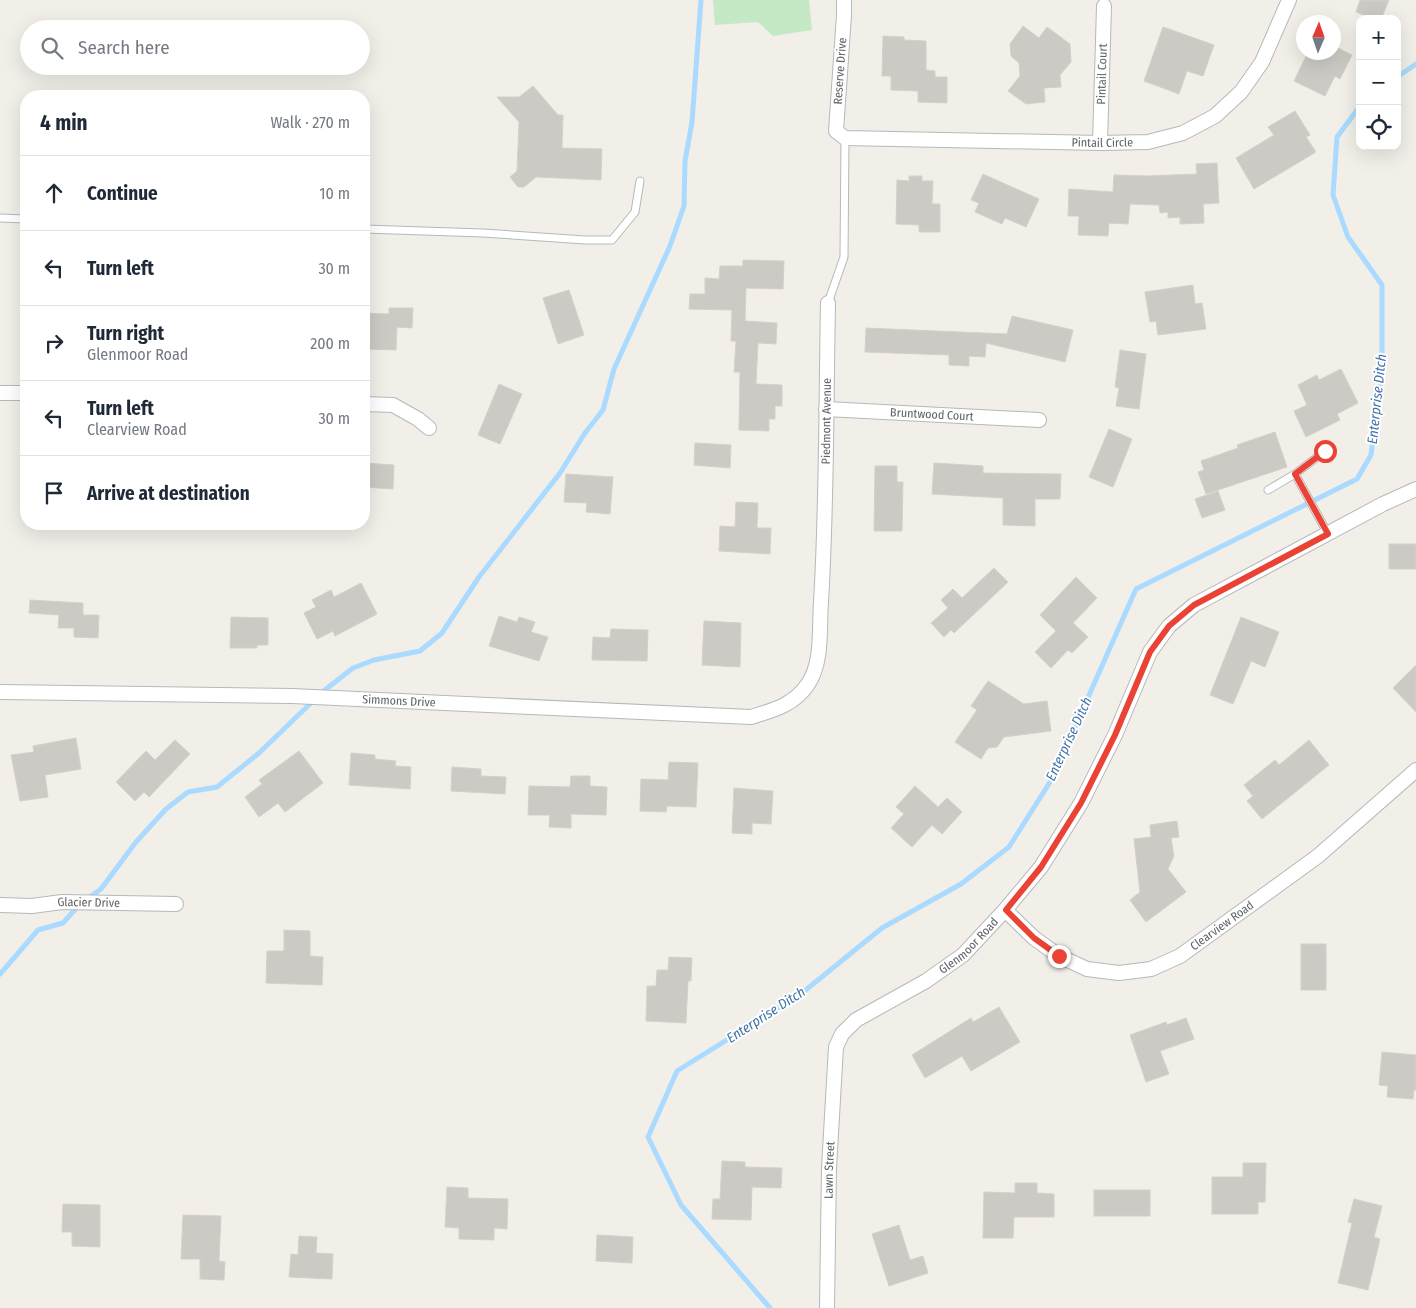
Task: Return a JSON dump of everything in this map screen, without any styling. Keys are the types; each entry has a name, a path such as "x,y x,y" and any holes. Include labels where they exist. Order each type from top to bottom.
{"street":[{"name":"Reserve Drive","path":"844,0 836,131 845,138"},
{"name":"Pintail Circle","path":"845,138 1100,143 1148,142 1183,133 1215,116 1241,92 1262,62 1289,0"},
{"name":"Pintail Court","path":"1100,143 1104,6"},
{"name":"Piedmont Avenue","path":"794,700 809,683 817,662 823,565 828,303"},
{"path":"0,393 20,393"},
{"path":"370,404 393,405 418,419 429,428"},
{"name":"Bruntwood Court","path":"826,409 1039,420"},
{"name":"Glenmoor Road","path":"842,1034 856,1020 926,981 963,955 1006,910 1041,867 1081,803 1115,735 1150,652 1169,626 1194,605 1383,504 1416,489"},
{"name":"Simmons Drive","path":"0,692 292,696 751,717 780,708 794,700"},
{"name":"Clearview Road","path":"1006,910 1034,938 1059,956 1087,969 1119,973 1151,968 1180,956 1318,856 1416,770"},
{"name":"Glacier Drive","path":"0,906 32,906 62,902 176,904"},
{"name":"Lawn Street","path":"827,1308 832,1112 836,1047 842,1034"}],"lane":[{"name":"Piedmont Avenue","path":"828,303 844,257 845,138"},
{"path":"370,229 612,240 635,212 640,181"},
{"path":"0,218 20,219"},
{"path":"1268,490 1295,474 1325,451"},
{"path":"1295,474 1328,534"}],"green space":[{"path":"713,0 809,0 812,30 773,36 758,22 715,25"}],"building":[{"path":"1360,0 1389,0 1383,15 1364,15 1356,12"},
{"path":"1023,26 1039,38 1047,27 1070,44 1071,62 1060,75 1061,87 1044,88 1045,102 1026,104 1008,91 1020,76 1019,63 1011,56 1010,44"},
{"path":"1163,27 1214,45 1203,76 1187,71 1179,94 1144,81"},
{"path":"883,36 904,37 904,40 926,41 926,70 935,71 935,77 947,77 947,103 918,102 918,91 891,90 891,76 882,76"},
{"path":"1341,50 1352,55 1340,79 1335,76 1325,96 1294,81 1304,60 1341,60"},
{"path":"533,86 558,115 563,115 562,148 602,149 601,180 536,177 524,187 518,187 510,177 517,171 519,122 497,97 519,97"},
{"path":"1295,111 1310,135 1306,137 1316,152 1254,189 1236,158 1274,135 1268,127"},
{"path":"1217,163 1219,203 1203,204 1204,223 1180,224 1180,217 1168,218 1168,212 1160,213 1159,205 1130,204 1128,224 1109,223 1108,236 1078,235 1079,216 1068,216 1069,189 1113,192 1114,175 1197,174 1196,164"},
{"path":"983,174 1039,199 1026,227 1005,218 1002,224 975,212 979,203 971,200"},
{"path":"909,176 922,176 922,181 933,181 932,204 940,204 940,232 919,232 919,225 896,224 897,180 909,181"},
{"path":"743,260 784,261 783,289 746,288 745,321 777,323 776,344 758,343 756,384 782,385 782,406 775,406 775,419 769,419 769,431 739,430 740,372 734,372 736,341 731,341 732,310 689,309 690,294 705,294 705,278 719,279 720,266 743,266"},
{"path":"1193,285 1195,304 1202,303 1206,329 1158,335 1156,321 1150,322 1145,292"},
{"path":"569,290 584,335 558,344 543,298"},
{"path":"389,308 413,308 412,328 397,327 396,350 370,349 370,313 389,314"},
{"path":"1012,316 1073,330 1065,362 986,343 985,357 969,356 969,366 949,365 949,355 865,352 866,328 1007,334"},
{"path":"1120,350 1146,354 1139,409 1116,406 1119,388 1115,387"},
{"path":"1341,369 1358,403 1337,414 1340,420 1306,437 1294,411 1307,405 1298,385 1317,375 1319,380"},
{"path":"499,384 522,394 500,444 478,435"},
{"path":"1109,429 1132,439 1113,487 1089,477"},
{"path":"1275,432 1287,467 1206,494 1198,472 1204,470 1201,461 1238,448 1237,445"},
{"path":"695,443 731,445 730,468 694,465"},
{"path":"370,463 394,465 393,489 370,487"},
{"path":"934,463 983,466 983,473 1061,474 1060,499 1035,499 1035,526 1003,525 1003,498 932,494"},
{"path":"875,466 897,466 897,482 903,482 902,531 874,531"},
{"path":"566,474 613,477 610,514 586,512 587,503 564,502"},
{"path":"1218,491 1225,510 1202,518 1195,499"},
{"path":"736,502 758,503 757,528 771,528 770,554 719,551 720,526 735,527"},
{"path":"1389,544 1416,544 1416,569 1389,569"},
{"path":"994,568 1008,582 954,633 951,630 944,637 931,623 948,608 941,600 953,589 962,598"},
{"path":"1076,577 1097,598 1073,623 1088,637 1072,653 1068,650 1051,668 1035,652 1056,631 1040,615"},
{"path":"361,583 377,614 335,636 333,631 317,639 304,613 316,607 312,600 331,590 334,597"},
{"path":"30,600 83,603 83,615 99,615 98,638 74,637 74,628 58,628 59,615 29,613"},
{"path":"499,616 517,622 519,617 535,622 531,632 548,637 539,661 489,646"},
{"path":"231,617 268,618 268,645 257,645 257,648 230,648"},
{"path":"1241,617 1279,632 1265,667 1251,661 1233,704 1210,695"},
{"path":"704,621 741,623 740,667 702,665"},
{"path":"611,629 648,630 647,661 592,660 593,637 610,638"},
{"path":"1416,665 1416,712 1393,688"},
{"path":"988,681 1024,704 1047,701 1051,731 1004,737 997,747 988,748 981,759 955,742 977,710 971,706"},
{"path":"76,738 81,769 45,775 48,797 20,801 11,755 34,752 33,746"},
{"path":"175,740 190,754 149,797 144,792 135,801 116,782 146,751 155,760"},
{"path":"1309,740 1329,765 1262,819 1247,801 1253,796 1244,785 1275,760 1279,765"},
{"path":"299,751 323,783 285,812 278,803 259,817 245,797 262,784 259,780"},
{"path":"351,753 375,755 375,759 396,761 395,766 411,767 410,789 349,785"},
{"path":"669,762 698,763 696,807 667,806 666,812 640,811 641,779 668,780"},
{"path":"452,767 481,769 481,776 506,777 505,794 451,791"},
{"path":"571,776 590,776 590,786 607,787 606,815 571,814 571,828 549,827 550,815 528,815 529,786 570,787"},
{"path":"915,786 938,807 947,798 962,812 942,834 932,825 912,847 891,828 904,814 896,807"},
{"path":"734,788 773,791 771,824 752,823 752,834 732,833"},
{"path":"1177,821 1179,837 1171,838 1174,856 1168,869 1186,892 1146,922 1130,900 1140,892 1134,839 1151,837 1150,825"},
{"path":"284,930 310,931 310,956 323,957 322,985 266,983 267,951 284,951"},
{"path":"1301,944 1326,944 1326,990 1301,990"},
{"path":"669,957 692,958 691,981 688,981 686,1023 646,1021 647,986 656,986 657,970 668,970"},
{"path":"999,1007 1020,1042 971,1071 962,1056 925,1078 912,1055 971,1018 973,1022"},
{"path":"1186,1018 1194,1039 1160,1051 1169,1074 1146,1082 1130,1035 1166,1022 1167,1025"},
{"path":"1382,1052 1416,1055 1416,1090 1414,1090 1413,1099 1387,1097 1388,1086 1379,1085"},
{"path":"722,1161 745,1162 745,1167 782,1168 781,1188 752,1187 751,1220 712,1219 713,1199 720,1199"},
{"path":"1243,1163 1266,1163 1265,1202 1258,1202 1258,1214 1212,1214 1212,1177 1243,1177"},
{"path":"1015,1183 1037,1183 1037,1193 1054,1194 1054,1217 1014,1217 1013,1238 983,1238 984,1192 1015,1193"},
{"path":"447,1187 468,1188 468,1198 508,1199 507,1229 494,1228 494,1240 459,1239 459,1228 445,1227"},
{"path":"1094,1190 1150,1190 1150,1216 1094,1216"},
{"path":"1354,1199 1382,1206 1374,1237 1380,1239 1368,1290 1338,1283 1352,1223 1348,1222"},
{"path":"63,1204 100,1205 100,1247 72,1246 72,1232 62,1232"},
{"path":"183,1215 221,1216 219,1261 225,1262 224,1280 200,1279 200,1259 181,1259"},
{"path":"899,1225 910,1260 923,1256 928,1273 889,1286 872,1234"},
{"path":"597,1235 633,1237 632,1263 596,1261"},
{"path":"299,1236 317,1237 316,1253 333,1254 332,1279 289,1277 291,1254 298,1255"}],"waterway":[{"path":"321,693 353,668 374,660 420,651 442,633 479,577 560,473 585,433 603,410 614,369 670,246 684,206 685,161 692,122 701,0"},
{"name":"Enterprise Ditch","path":"1401,74 1416,64"},
{"name":"Enterprise Ditch","path":"770,1308 681,1205 648,1137 677,1071 802,993 882,928 961,884 1009,847 1052,779 1136,589 1357,479 1371,455 1382,374 1382,285 1348,237 1333,195 1337,137 1356,111"},
{"path":"87,899 101,889 136,842 166,809 188,792 217,787 259,753 313,701"},
{"path":"0,974 38,930 63,923 80,904"}],"route":[{"path":"1059,956 1034,938 1006,910 1041,867 1081,803 1115,735 1150,652 1169,626 1194,605 1328,534 1295,474 1325,451"}]}
